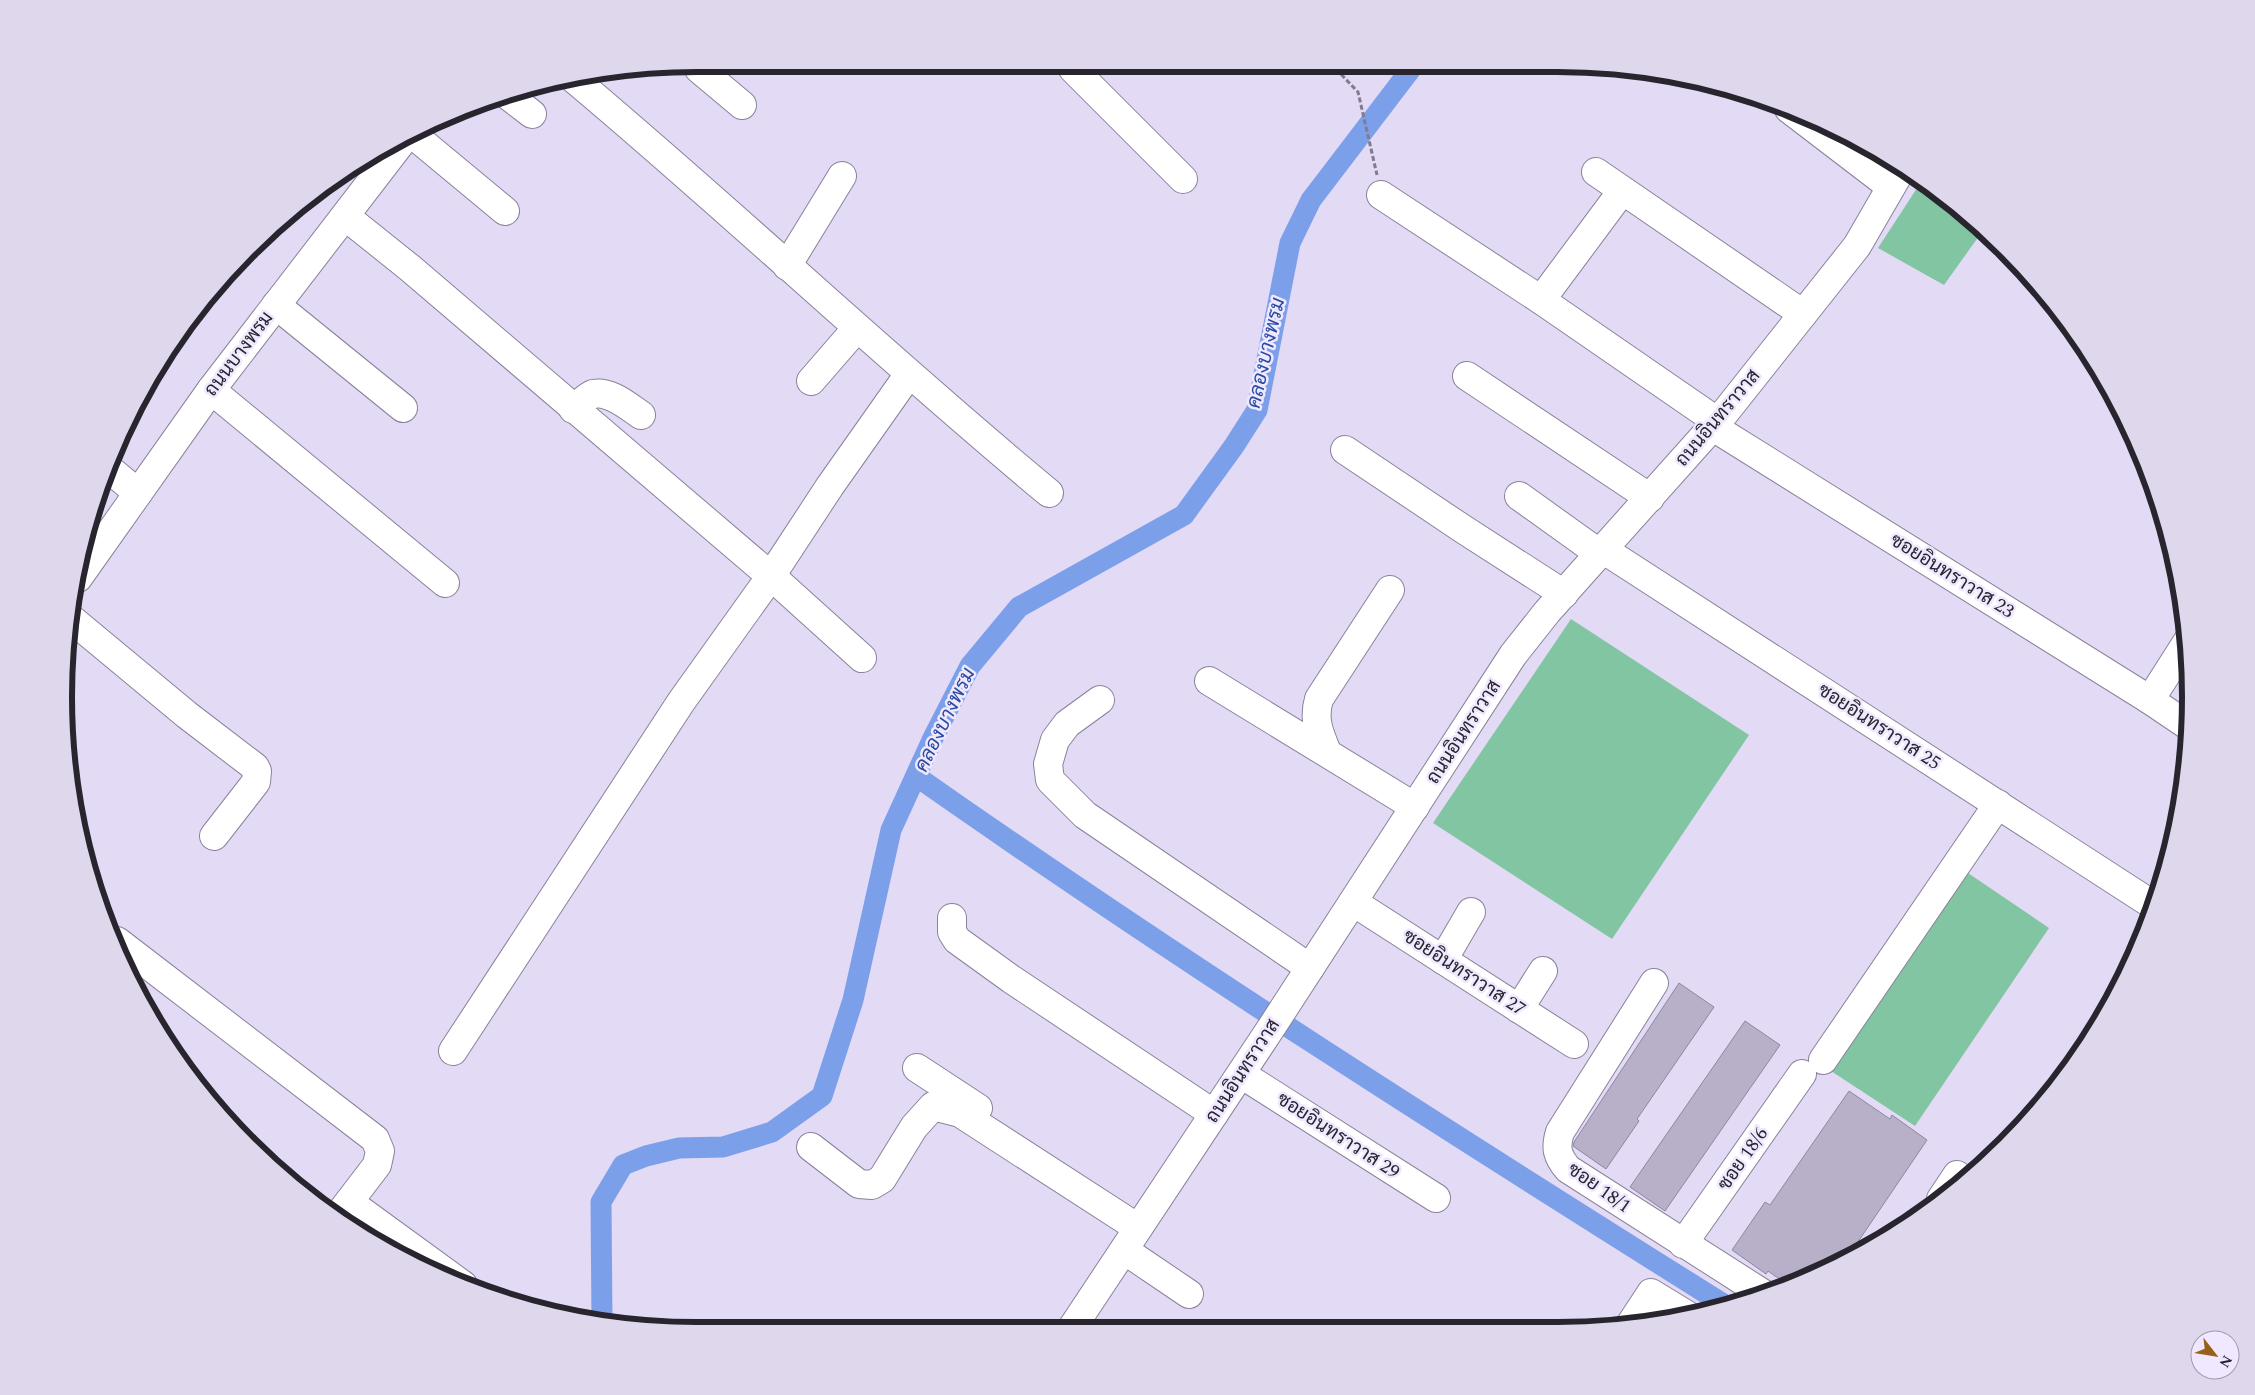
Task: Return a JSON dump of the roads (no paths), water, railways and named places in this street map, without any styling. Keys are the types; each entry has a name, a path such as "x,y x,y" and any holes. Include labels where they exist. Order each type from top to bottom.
{"street":[{"path":"703,72 742,105"},
{"path":"1076,72 1183,179"},
{"path":"580,84 955,415 1049,493"},
{"path":"515,101 532,114"},
{"path":"1824,133 1896,179"},
{"path":"418,139 505,211"},
{"name":"ถนนบางพรม","path":"88,564 211,390 395,151"},
{"path":"1596,172 1803,314"},
{"path":"787,266 842,176"},
{"name":"ถนนอินทราวาส","path":"1076,1322 1241,1074 1513,656 1547,612 1715,424 1856,246 1896,179"},
{"name":"ซอยอินทราวาส 23","path":"1379,187 1715,424 2181,721"},
{"path":"1541,300 1622,191"},
{"path":"345,216 410,268 771,576 862,658"},
{"path":"276,305 403,408"},
{"path":"811,381 858,328"},
{"path":"453,1051 681,702 771,576 830,486 909,374"},
{"path":"1467,376 1650,498"},
{"path":"211,390 445,583"},
{"path":"573,409 592,394 603,394 618,400 641,415"},
{"path":"1345,450 1564,594"},
{"path":"114,473 138,493"},
{"name":"ซอยอินทราวาส 25","path":"1518,496 1602,552 2148,902"},
{"path":"1327,752 1317,727 1315,713 1319,699 1390,590"},
{"path":"77,624 187,716 255,767 257,771 256,782 214,836"},
{"path":"2150,700 2181,652"},
{"path":"1209,681 1415,807"},
{"path":"1100,700 1067,724 1055,740 1048,764 1050,780 1085,815 1310,968"},
{"name":"ซอย 18/6","path":"1683,1244 1812,1067 1998,804"},
{"name":"ซอยอินทราวาส 27","path":"1353,902 1574,1044"},
{"path":"1443,960 1471,912"},
{"path":"952,918 952,932 957,940 1209,1122"},
{"path":"124,947 375,1139 380,1151 377,1166 344,1209 419,1257"},
{"path":"969,969 1209,1122"},
{"path":"1519,1009 1543,971"},
{"name":"ซอย 18/1","path":"1654,983 1560,1132 1556,1146 1559,1158 1568,1169 1756,1290"},
{"path":"917,1068 1136,1232 1189,1294"},
{"name":"ซอยอินทราวาส 29","path":"1241,1074 1436,1198"},
{"path":"811,1147 858,1184 872,1185 882,1179 914,1127 933,1106 944,1108 960,1113 1136,1232"},
{"path":"1953,1181 1957,1175"},
{"path":"1635,1317 1651,1292 1679,1310"}],"waterway":[{"name":"คลองบางพรม","path":"602,1315 601,1202 623,1165 646,1156 679,1148 723,1147 772,1132 822,1096 853,1000 891,830 933,738 970,666 1019,607 1184,515 1234,446 1257,410 1290,243 1311,200 1409,72"},
{"path":"916,776 1116,913 1319,1047 1719,1301"}]}
